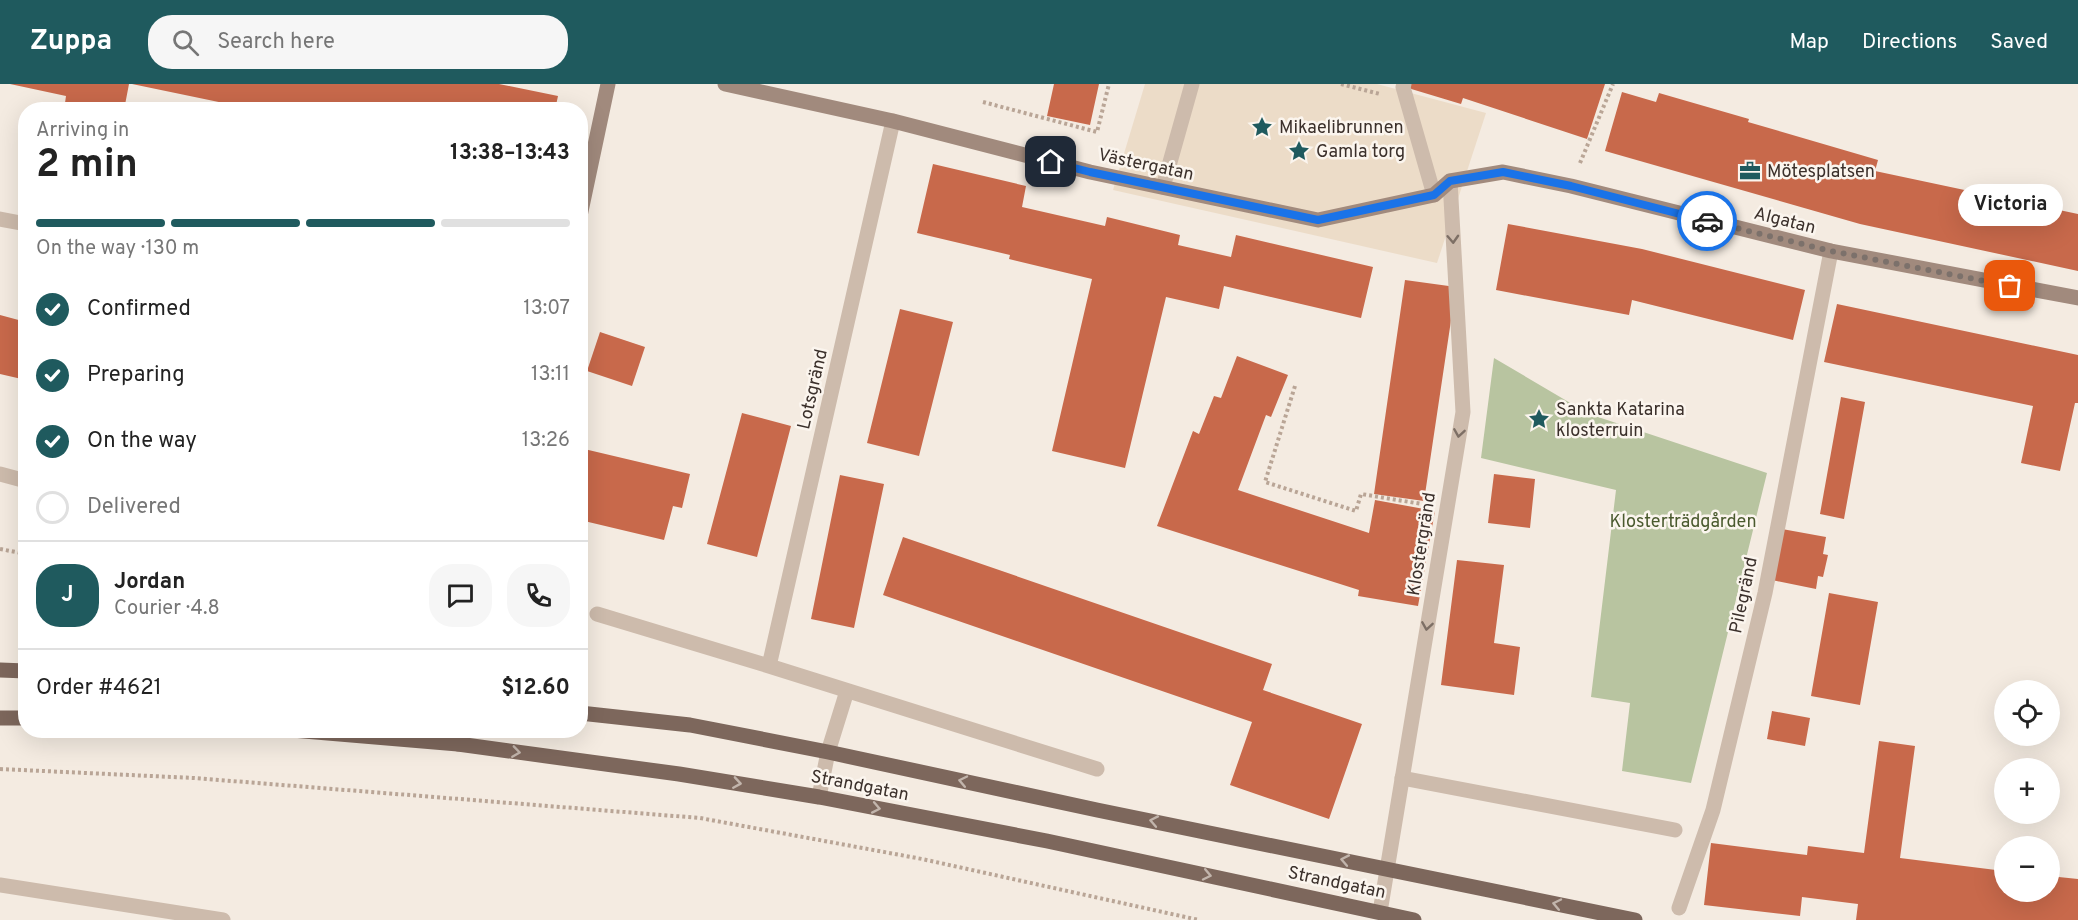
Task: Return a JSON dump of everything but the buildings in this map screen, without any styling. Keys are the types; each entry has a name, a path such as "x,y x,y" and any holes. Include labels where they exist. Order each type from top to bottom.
{"main road":[{"path":"0,670 18,671"},
{"name":"Strandgatan","path":"588,714 690,725 828,752 1097,810 1635,920"},
{"path":"0,718 18,718"},
{"name":"Strandgatan","path":"465,738 819,797 1047,841 1414,920"}],"street":[{"path":"588,178 608,84"},
{"name":"Västergatan","path":"725,84 893,121 1090,172 1318,220 1434,195 1450,181"},
{"path":"1163,187 1192,84"},
{"path":"1404,84 1434,195"},
{"name":"Lotsgränd","path":"769,666 893,121"},
{"name":"Algatan","path":"1450,181 1503,172 1571,186 1831,251 2078,298"},
{"name":"Klostergränd","path":"1380,912 1462,412 1450,181"},
{"path":"0,219 18,222"},
{"name":"Pilegränd","path":"1679,908 1713,810 1765,593 1831,251"},
{"path":"0,474 18,479"},
{"path":"597,614 1097,769"},
{"path":"819,797 828,752 847,691"},
{"path":"1402,778 1675,830"},
{"path":"0,885 223,920"}],"path":[{"path":"984,102 1097,132 1109,84"},
{"path":"1341,84 1407,100"},
{"path":"1571,186 1613,84"},
{"path":"1295,386 1265,482 1356,511 1361,494 1447,508"},
{"path":"0,549 18,552"},
{"path":"0,769 194,778 700,818 922,859 1199,920"}],"green space":[{"name":"Klosterträdgården","path":"1494,358 1589,414 1767,473 1691,783 1622,771 1630,703 1591,697 1616,490 1481,458"}],"shaded area":[{"name":"Gamla torg","path":"1145,84 1377,84 1486,113 1437,263 1113,190"}],"way so far":[{"path":"1707,221 1831,251 2010,286"}],"place":[{"name":"Mikaelibrunnen","path":"1262,127"},
{"name":"Gamla torg","path":"1299,151"},
{"name":"Mötesplatsen","path":"1750,171"},
{"name":"Victoria","path":"2010,286"},
{"name":"Sankta Katarina klosterruin","path":"1539,419"}],"route":[{"path":"1051,162 1318,220 1434,195 1450,181 1503,172 1571,186 1707,221"}]}
